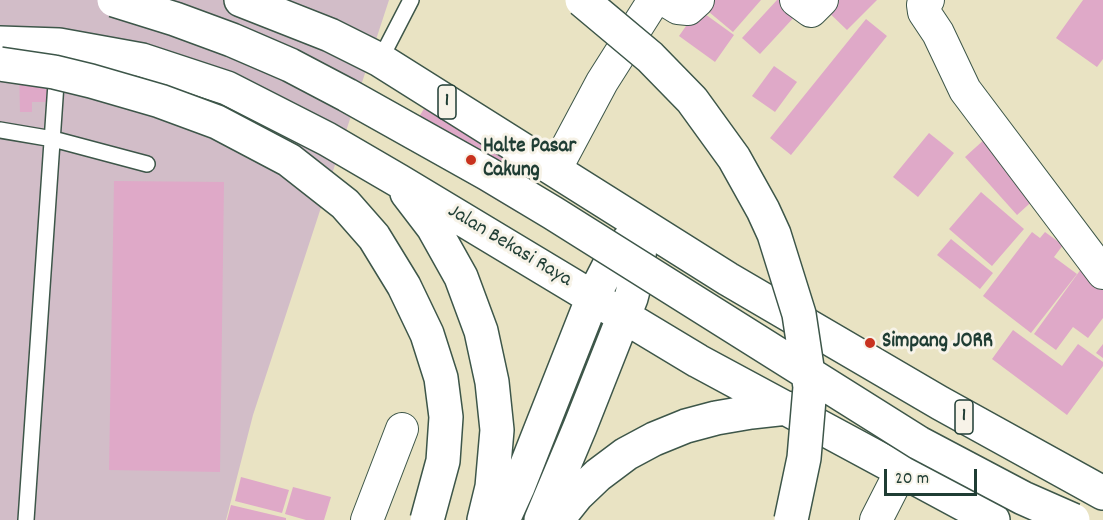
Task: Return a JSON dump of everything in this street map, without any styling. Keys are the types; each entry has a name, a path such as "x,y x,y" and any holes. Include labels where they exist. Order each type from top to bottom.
{"highway":[{"path":"114,0 232,40 290,65 347,95 534,202 919,443 1023,498 1073,520"},
{"name":"1","path":"241,0 288,8 330,35 380,60 642,226 828,338 980,426 1099,483"},
{"path":"582,0 650,57 692,100 734,158 774,234 799,314 810,387 804,458 791,520"},
{"name":"Jalan Bekasi Raya","path":"0,43 59,45 142,60 227,88 327,140 399,181 698,361 993,520"},
{"path":"0,64 54,72 91,81 160,101 217,122 289,160 324,186 352,211 374,237 404,286 427,334 441,378 445,404 445,440 438,483 427,520"},
{"path":"399,181 433,227 460,277 481,331 492,382 496,430 492,487 484,520"},
{"path":"503,520 523,476 593,297 613,258 642,226"},
{"path":"541,520 624,317 636,279 642,226"},
{"path":"557,520 577,495 598,475 626,454 654,439 686,426 716,418 787,408 828,338"}],"street":[{"path":"555,170 602,82 654,0"},
{"path":"665,0 678,8 688,9 698,0"},
{"path":"796,0 811,11 822,0"},
{"path":"928,0 923,5 924,12 938,33 964,90 1103,273"},
{"path":"367,520 402,429"},
{"path":"876,520 901,471"}],"lane":[{"path":"380,60 411,0"},
{"path":"26,520 59,45"},
{"path":"0,130 53,140 147,164"}],"shaded area":[{"path":"0,0 389,0 253,415 226,520 0,520"}],"building":[{"path":"710,0 761,0 733,32 703,7"},
{"path":"777,0 781,0 797,14 760,54 742,38"},
{"path":"828,0 877,0 847,30 822,6"},
{"path":"1083,0 1103,0 1103,59 1097,67 1056,38"},
{"path":"698,9 734,35 715,62 679,36"},
{"path":"866,19 887,36 791,155 770,138"},
{"path":"774,66 797,82 775,112 752,96"},
{"path":"19,70 50,70 51,102 32,102 32,112 20,112"},
{"name":"Halte Pasar Cakung","path":"425,107 540,176 518,213 403,144"},
{"path":"929,133 954,153 918,197 893,177"},
{"path":"986,138 1038,196 1017,215 965,157"},
{"path":"114,181 224,182 220,472 109,470"},
{"path":"981,192 1024,229 992,266 949,229"},
{"path":"1032,232 1040,238 1045,232 1063,245 1054,257 1077,274 1031,333 983,296"},
{"path":"951,239 993,273 980,289 937,255"},
{"path":"1081,269 1103,285 1103,318 1088,338 1073,327 1056,350 1034,334"},
{"path":"1013,330 1062,366 1078,344 1103,362 1103,366 1067,415 992,359"},
{"path":"1103,344 1103,358 1096,353"},
{"path":"241,477 289,490 282,513 235,501"},
{"path":"293,487 331,497 324,520 306,520 285,514"},
{"path":"231,505 286,518 286,520 227,520"}],"place":[{"name":"Halte Pasar Cakung","path":"471,160"},
{"name":"Simpang JORR","path":"870,343"}]}
